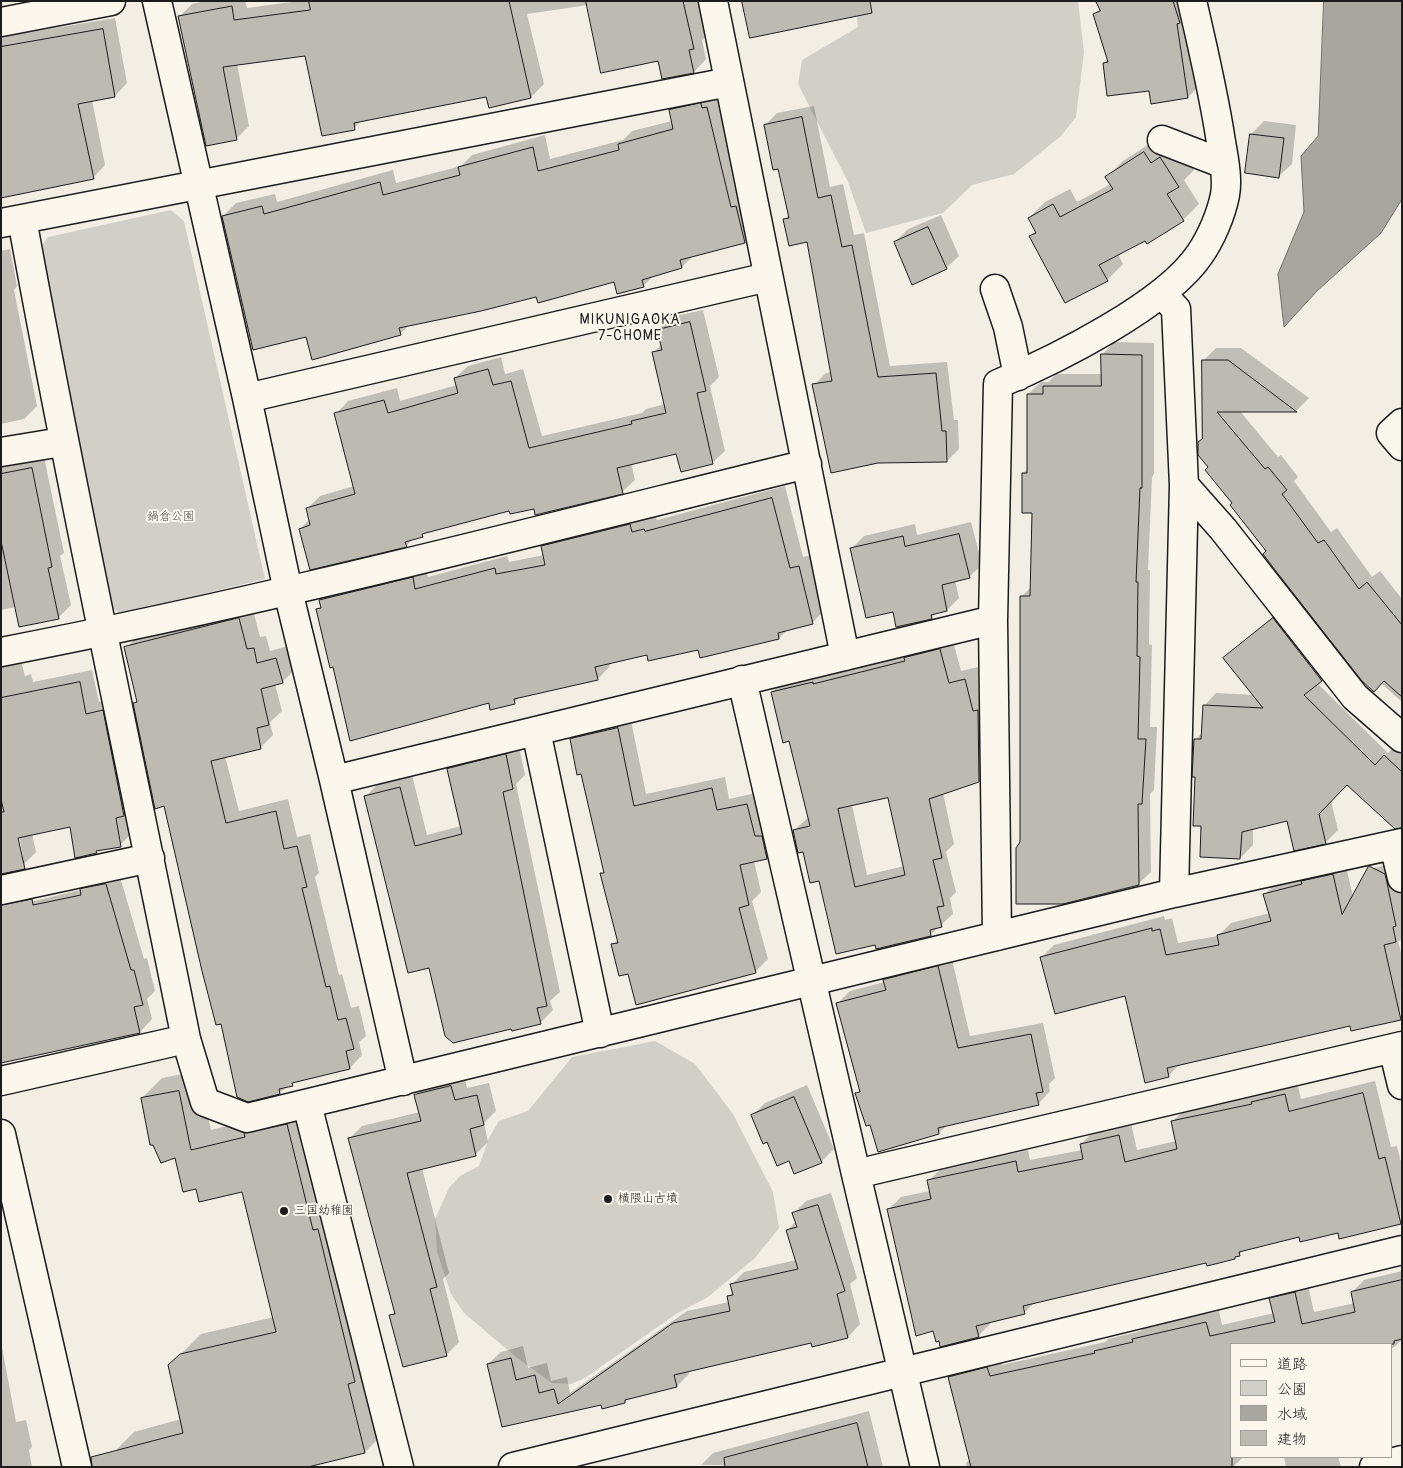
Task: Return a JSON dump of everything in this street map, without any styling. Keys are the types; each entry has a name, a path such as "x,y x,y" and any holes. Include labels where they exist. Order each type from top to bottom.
{"street":[{"path":"1,22 111,1"},
{"path":"157,1 247,398 288,591 334,780 403,1081"},
{"path":"713,1 845,656"},
{"path":"997,936 993,620 998,384 1055,358 1162,294 1200,255 1214,229 1225,194 1224,164 1215,100 1192,1"},
{"path":"729,82 11,221 62,442 150,858 186,1039 205,1102 247,1118 1174,893 1398,844 1402,878"},
{"path":"1162,140 1224,164"},
{"path":"247,398 768,277"},
{"path":"995,289 1008,327 1018,376"},
{"path":"1162,294 1176,309 1184,486 1174,893"},
{"path":"1402,423 1390,433 1402,446"},
{"path":"1,452 62,442"},
{"path":"1,652 101,633 288,591 807,464"},
{"path":"1184,486 1223,529 1355,697 1402,738"},
{"path":"334,780 993,620"},
{"path":"742,680 926,1467"},
{"path":"536,731 600,1033"},
{"path":"1,890 150,858"},
{"path":"1,1081 186,1039"},
{"path":"856,1174 1398,1047 1402,1085"},
{"path":"307,1104 399,1467"},
{"path":"1,1134 77,1467"},
{"path":"513,1467 903,1370 1402,1250"},
{"path":"1374,1467 1402,1460"}],"green space":[{"path":"855,1 1078,1 1084,52 1076,117 1061,136 1014,174 972,185 943,213 866,233 848,182 798,84 802,60 858,27"},
{"name":"鍋倉公園","path":"171,210 184,221 265,579 120,614 107,603 40,248 48,237"},
{"path":"655,1041 695,1064 733,1114 773,1192 779,1228 755,1258 708,1297 676,1314 585,1378 571,1384 552,1383 516,1357 464,1313 451,1294 437,1252 435,1219 449,1188 460,1176 479,1166 489,1138 499,1121 528,1111 572,1057"}],"water":[{"path":"1324,1 1402,1 1402,199 1381,233 1317,291 1284,327 1278,274 1304,212 1301,156 1318,136"}],"building":[{"path":"309,1 509,1 531,98 489,108 486,97 354,123 355,130 322,136 305,56 223,67 237,140 206,146 178,16 232,6 234,20 310,10"},
{"path":"586,1 683,1 694,49 689,50 694,73 662,79 658,61 601,73"},
{"path":"742,1 870,1 872,13 750,38"},
{"path":"1096,1 1173,1 1180,23 1177,24 1188,98 1151,104 1149,91 1107,96 1103,63 1108,62 1093,14 1100,11"},
{"path":"103,29 115,97 78,104 94,179 1,198 1,47"},
{"path":"701,103 702,108 707,107 731,207 736,206 745,243 680,260 682,268 642,280 644,287 617,294 614,282 538,303 536,297 481,311 399,328 401,335 312,360 306,337 253,350 222,216 262,206 264,214 380,182 383,195 460,175 458,167 533,147 538,171 619,150 618,144 673,129 669,110"},
{"path":"802,117 818,198 831,195 842,247 852,245 878,377 936,373 942,431 946,431 947,462 878,463 831,473 812,384 832,381 807,242 789,246 783,219 789,218 778,169 773,170 764,125"},
{"path":"1250,134 1284,138 1279,178 1245,173"},
{"path":"1144,152 1151,163 1160,157 1179,187 1167,194 1184,221 1147,244 1145,241 1099,265 1108,281 1065,303 1029,236 1036,233 1028,218 1053,204 1060,217 1113,189 1105,177"},
{"path":"928,227 947,269 912,285 894,242"},
{"path":"690,322 706,391 697,393 713,464 681,472 676,454 617,468 623,494 535,515 534,509 510,514 509,511 422,534 423,537 405,542 407,547 310,570 299,529 310,525 306,508 355,494 334,413 384,400 388,413 458,393 454,378 488,369 493,385 511,381 529,448 632,424 631,421 666,413 652,352 662,350 657,330"},
{"path":"1101,354 1142,355 1142,488 1140,488 1136,582 1138,582 1137,656 1140,657 1138,739 1146,739 1142,804 1138,804 1139,885 1063,904 1016,904 1016,848 1020,842 1020,596 1030,596 1032,513 1022,513 1022,473 1027,473 1027,394 1043,394 1043,386 1101,386"},
{"path":"1202,360 1228,360 1297,412 1217,412 1265,469 1268,467 1287,490 1282,494 1318,543 1324,540 1359,589 1367,582 1402,625 1402,697 1384,681 1374,692 1362,681 1263,554 1266,551 1230,505 1232,503 1205,470 1208,467 1198,455 1198,442 1202,439"},
{"path":"32,468 52,567 48,568 59,619 19,627 1,541 1,474"},
{"path":"772,498 790,568 799,566 813,624 778,633 779,639 700,658 698,650 648,661 647,655 595,667 598,680 514,699 515,704 490,710 489,703 350,741 333,667 330,668 316,609 321,608 319,600 413,577 415,589 495,568 496,574 545,565 541,546 630,524 632,532 644,529 645,531"},
{"path":"959,534 970,578 942,585 947,611 931,615 932,619 896,627 893,612 866,618 850,548 903,536 905,546"},
{"path":"239,618 247,649 254,648 257,663 276,658 283,683 261,689 269,725 257,728 261,749 211,761 226,823 276,811 284,849 297,846 307,887 302,888 326,987 330,986 338,1020 346,1018 354,1049 346,1051 350,1069 292,1083 293,1086 279,1089 280,1094 248,1102 237,1097 221,1024 216,1025 164,806 155,809 133,703 137,702 124,647"},
{"path":"1273,618 1322,681 1304,695 1375,765 1384,755 1402,772 1402,828 1395,829 1347,785 1319,814 1326,844 1294,851 1287,821 1242,832 1240,859 1200,857 1201,826 1193,826 1195,777 1192,777 1194,739 1201,739 1203,705 1263,708 1223,658"},
{"path":"940,649 949,683 965,679 973,711 978,710 979,782 929,799 942,858 933,860 944,906 937,907 942,927 930,930 931,936 876,949 875,945 836,954 819,881 810,883 803,852 798,853 793,830 810,826 789,741 783,743 771,692 813,682 813,684 905,661 904,658","holes":["888,798 905,875 855,887 838,809"]},
{"path":"80,682 86,714 103,710 124,816 116,818 121,847 96,851 97,853 75,858 70,827 18,838 25,869 1,874 1,812 4,812 1,799 1,698"},
{"path":"618,728 634,806 712,788 717,810 747,804 755,836 762,836 767,859 740,865 749,905 739,908 756,973 636,1005 628,974 619,976 611,944 618,943 600,873 604,873 581,774 577,775 570,739"},
{"path":"506,754 513,789 503,792 547,1006 537,1008 541,1024 453,1043 445,1036 429,968 408,973 364,796 400,787 415,846 462,834 447,769"},
{"path":"1369,866 1385,874 1396,926 1393,927 1396,942 1384,945 1401,1020 1351,1031 1350,1026 1167,1068 1169,1077 1145,1083 1125,996 1055,1014 1040,957 1152,928 1152,931 1160,929 1166,955 1219,945 1217,935 1271,921 1263,894 1302,884 1301,881 1333,874 1342,914"},
{"path":"106,884 131,970 134,970 143,1005 134,1007 140,1033 1,1063 1,905 32,899 33,905 81,895 80,889"},
{"path":"938,966 958,1048 1031,1034 1043,1092 1036,1093 1039,1105 938,1128 939,1134 878,1152 870,1125 866,1126 855,1093 860,1092 836,1003 886,990 883,980"},
{"path":"451,1086 455,1100 477,1095 484,1125 470,1129 476,1156 407,1173 437,1287 430,1289 447,1356 403,1367 389,1315 395,1314 348,1138 421,1121 414,1095"},
{"path":"179,1091 191,1150 245,1137 244,1133 287,1124 313,1230 318,1229 355,1382 348,1384 365,1453 308,1467 92,1467 91,1457 183,1433 168,1365 180,1354 276,1332 242,1192 199,1202 196,1189 183,1192 175,1158 161,1163 153,1145 150,1145 141,1098"},
{"path":"1363,1093 1379,1159 1385,1157 1401,1224 1339,1239 1338,1233 1300,1242 1299,1237 1239,1252 1240,1256 1235,1257 1235,1259 1207,1266 1206,1263 1023,1306 1025,1314 976,1326 979,1337 940,1347 939,1341 936,1342 933,1331 916,1336 887,1209 931,1199 927,1180 1016,1161 1018,1172 1083,1159 1080,1144 1119,1135 1125,1162 1177,1149 1171,1121 1252,1104 1251,1102 1285,1094 1289,1111"},
{"path":"794,1097 822,1163 794,1174 789,1161 777,1166 767,1142 763,1144 751,1115"},
{"path":"818,1205 845,1291 837,1294 848,1338 812,1347 811,1343 674,1375 677,1387 625,1400 625,1403 602,1409 601,1405 502,1427 487,1364 511,1358 516,1380 535,1375 539,1393 554,1389 558,1404 673,1323 730,1311 727,1296 733,1295 730,1284 798,1269 786,1230 797,1227 792,1213"},
{"path":"1402,1280 1402,1339 1394,1341 1394,1344 1230,1343 1230,1458 1232,1458 1232,1467 971,1467 948,1377 987,1367 990,1376 1095,1353 1094,1351 1133,1342 1132,1339 1206,1322 1210,1336 1275,1322 1269,1298 1295,1292 1302,1324 1355,1312 1351,1292"},
{"path":"857,1423 868,1467 725,1467 724,1458"}],"place":[{"name":"横隈山古墳","path":"608,1199"},
{"name":"三国幼稚園","path":"284,1211"}],"district":[{"name":"MIKUNIGAOKA 7-CHOME","path":"630,328"}]}
